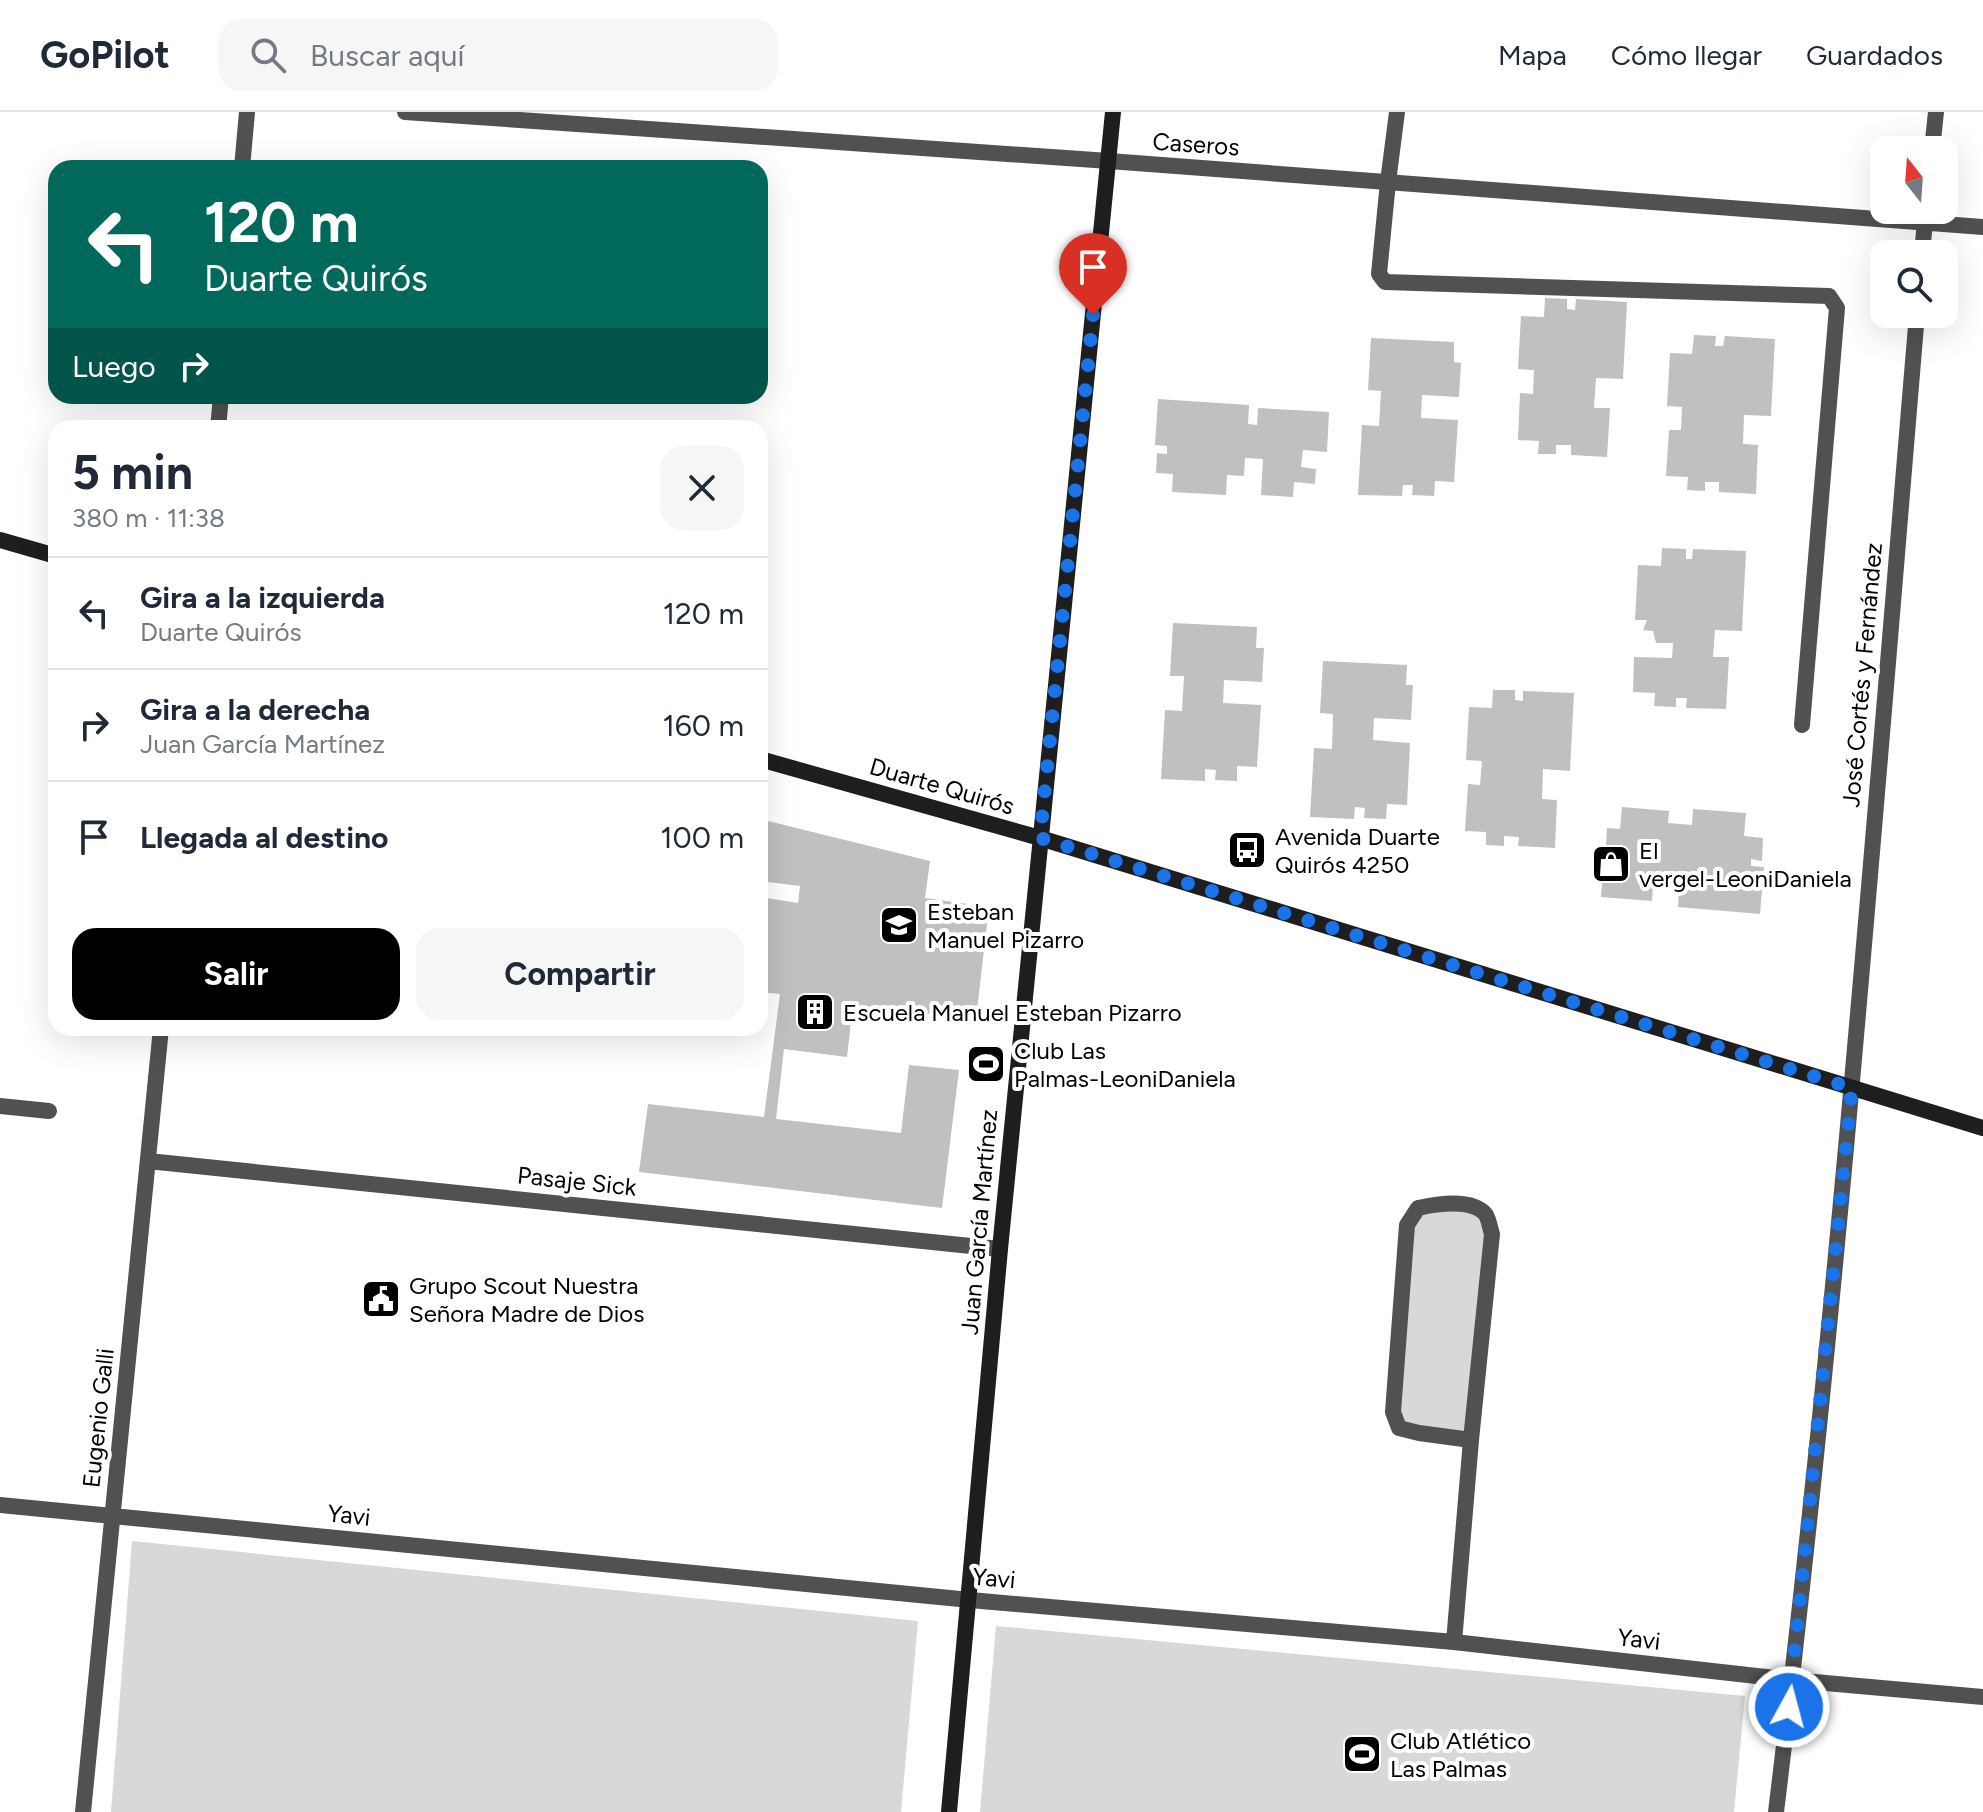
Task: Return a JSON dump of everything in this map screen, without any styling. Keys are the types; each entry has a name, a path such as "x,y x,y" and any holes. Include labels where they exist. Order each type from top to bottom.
{"main road":[{"name":"Juan García Martínez","path":"949,1812 1000,1249 1113,112"},
{"path":"0,540 48,554"},
{"name":"Duarte Quirós","path":"768,761 1040,838 1983,1128"}],"street":[{"path":"243,160 247,112"},
{"name":"Caseros","path":"405,112 1388,182 1870,213"},
{"path":"1397,112 1379,274 1385,282 1829,296 1837,308 1802,725"},
{"path":"1933,136 1936,112"},
{"name":"Caseros","path":"1958,222 1983,227"},
{"name":"José Cortés y Fernández","path":"1776,1812 1852,1088 1916,328"},
{"name":"Eugenio Galli","path":"83,1812 160,1036"},
{"path":"0,1106 49,1111"},
{"name":"Pasaje Sick","path":"148,1161 1000,1249"},
{"path":"1454,1642 1492,1234 1487,1217 1477,1207 1437,1204 1418,1208 1407,1225 1393,1412 1399,1428 1471,1440"},
{"name":"Yavi","path":"0,1505 970,1600 1454,1642 1792,1680 1983,1697"}],"shaded area":[{"path":"1437,1204 1487,1217 1471,1440 1399,1428 1407,1225"},
{"path":"132,1541 918,1621 901,1812 111,1812"},
{"name":"Club Atlético Las Palmas","path":"996,1626 1745,1696 1734,1812 980,1812"}],"building":[{"path":"1545,298 1567,299 1567,309 1575,310 1576,299 1627,302 1623,379 1596,378 1594,408 1610,408 1607,457 1571,455 1571,445 1556,445 1556,454 1538,454 1539,441 1518,440 1520,393 1533,394 1534,370 1518,369 1521,316 1544,317"},
{"path":"1694,335 1716,336 1715,346 1723,346 1725,336 1775,339 1771,416 1744,415 1743,444 1758,445 1756,494 1719,492 1719,482 1705,482 1705,491 1687,490 1688,477 1666,476 1669,430 1681,430 1682,407 1667,406 1670,353 1692,354"},
{"path":"1371,338 1454,342 1454,362 1461,363 1459,397 1422,395 1421,418 1458,420 1454,482 1435,481 1434,496 1412,495 1413,485 1403,485 1402,496 1358,495 1362,425 1379,426 1381,391 1368,390"},
{"path":"1158,399 1249,405 1248,424 1257,425 1258,408 1329,412 1327,452 1303,450 1301,467 1316,469 1315,484 1294,482 1293,497 1261,495 1263,459 1245,458 1244,476 1227,475 1226,495 1172,492 1173,474 1156,473 1157,453 1167,454 1167,446 1155,445"},
{"path":"1662,548 1686,549 1686,559 1692,559 1693,549 1746,551 1742,631 1715,630 1713,657 1729,657 1726,709 1686,708 1687,698 1676,698 1676,707 1654,706 1655,693 1633,692 1634,657 1672,658 1673,643 1656,643 1653,631 1643,630 1647,620 1635,620 1638,565 1661,566"},
{"path":"1173,623 1257,627 1256,648 1264,648 1262,682 1224,680 1223,703 1261,705 1257,767 1237,766 1237,781 1215,780 1216,770 1205,769 1205,781 1161,779 1165,710 1182,711 1184,676 1170,676"},
{"path":"1323,661 1407,665 1406,685 1413,685 1411,720 1374,718 1373,740 1410,743 1407,805 1387,804 1386,819 1364,818 1365,808 1355,807 1354,819 1310,817 1314,748 1332,749 1333,714 1320,713"},
{"path":"1493,690 1515,690 1515,700 1523,701 1523,691 1574,693 1570,771 1543,769 1542,799 1557,800 1555,848 1518,846 1519,837 1504,836 1504,846 1486,845 1486,832 1465,831 1468,784 1480,785 1482,761 1466,760 1469,707 1492,708"},
{"path":"1622,807 1669,811 1668,823 1692,825 1693,809 1746,813 1744,836 1763,838 1762,861 1751,859 1751,866 1764,867 1760,914 1678,907 1679,887 1653,885 1652,901 1601,897 1604,859 1614,860 1615,848 1606,847 1607,828 1620,829"},
{"name":"Escuela Manuel Esteban Pizarro","path":"768,821 930,861 925,898 989,907 976,1019 853,1005 847,1057 784,1049 776,1119 901,1133 909,1065 959,1070 942,1208 639,1172 648,1104 764,1117 780,994 768,993 768,898 798,903 800,886 768,882"}],"place":[{"name":"Avenida Duarte Quirós 4250","path":"1247,850"},
{"name":"El vergel-LeoniDaniela","path":"1611,864"},
{"name":"Esteban Manuel Pizarro","path":"899,925"},
{"name":"Escuela Manuel Esteban Pizarro","path":"815,1012"},
{"name":"Club Las Palmas-LeoniDaniela","path":"986,1064"},
{"name":"Grupo Scout Nuestra Señora Madre de Dios","path":"381,1299"},
{"name":"Club Atlético Las Palmas","path":"1362,1754"}],"route":[{"path":"1093,315 1040,838 1852,1088 1789,1707"}]}
